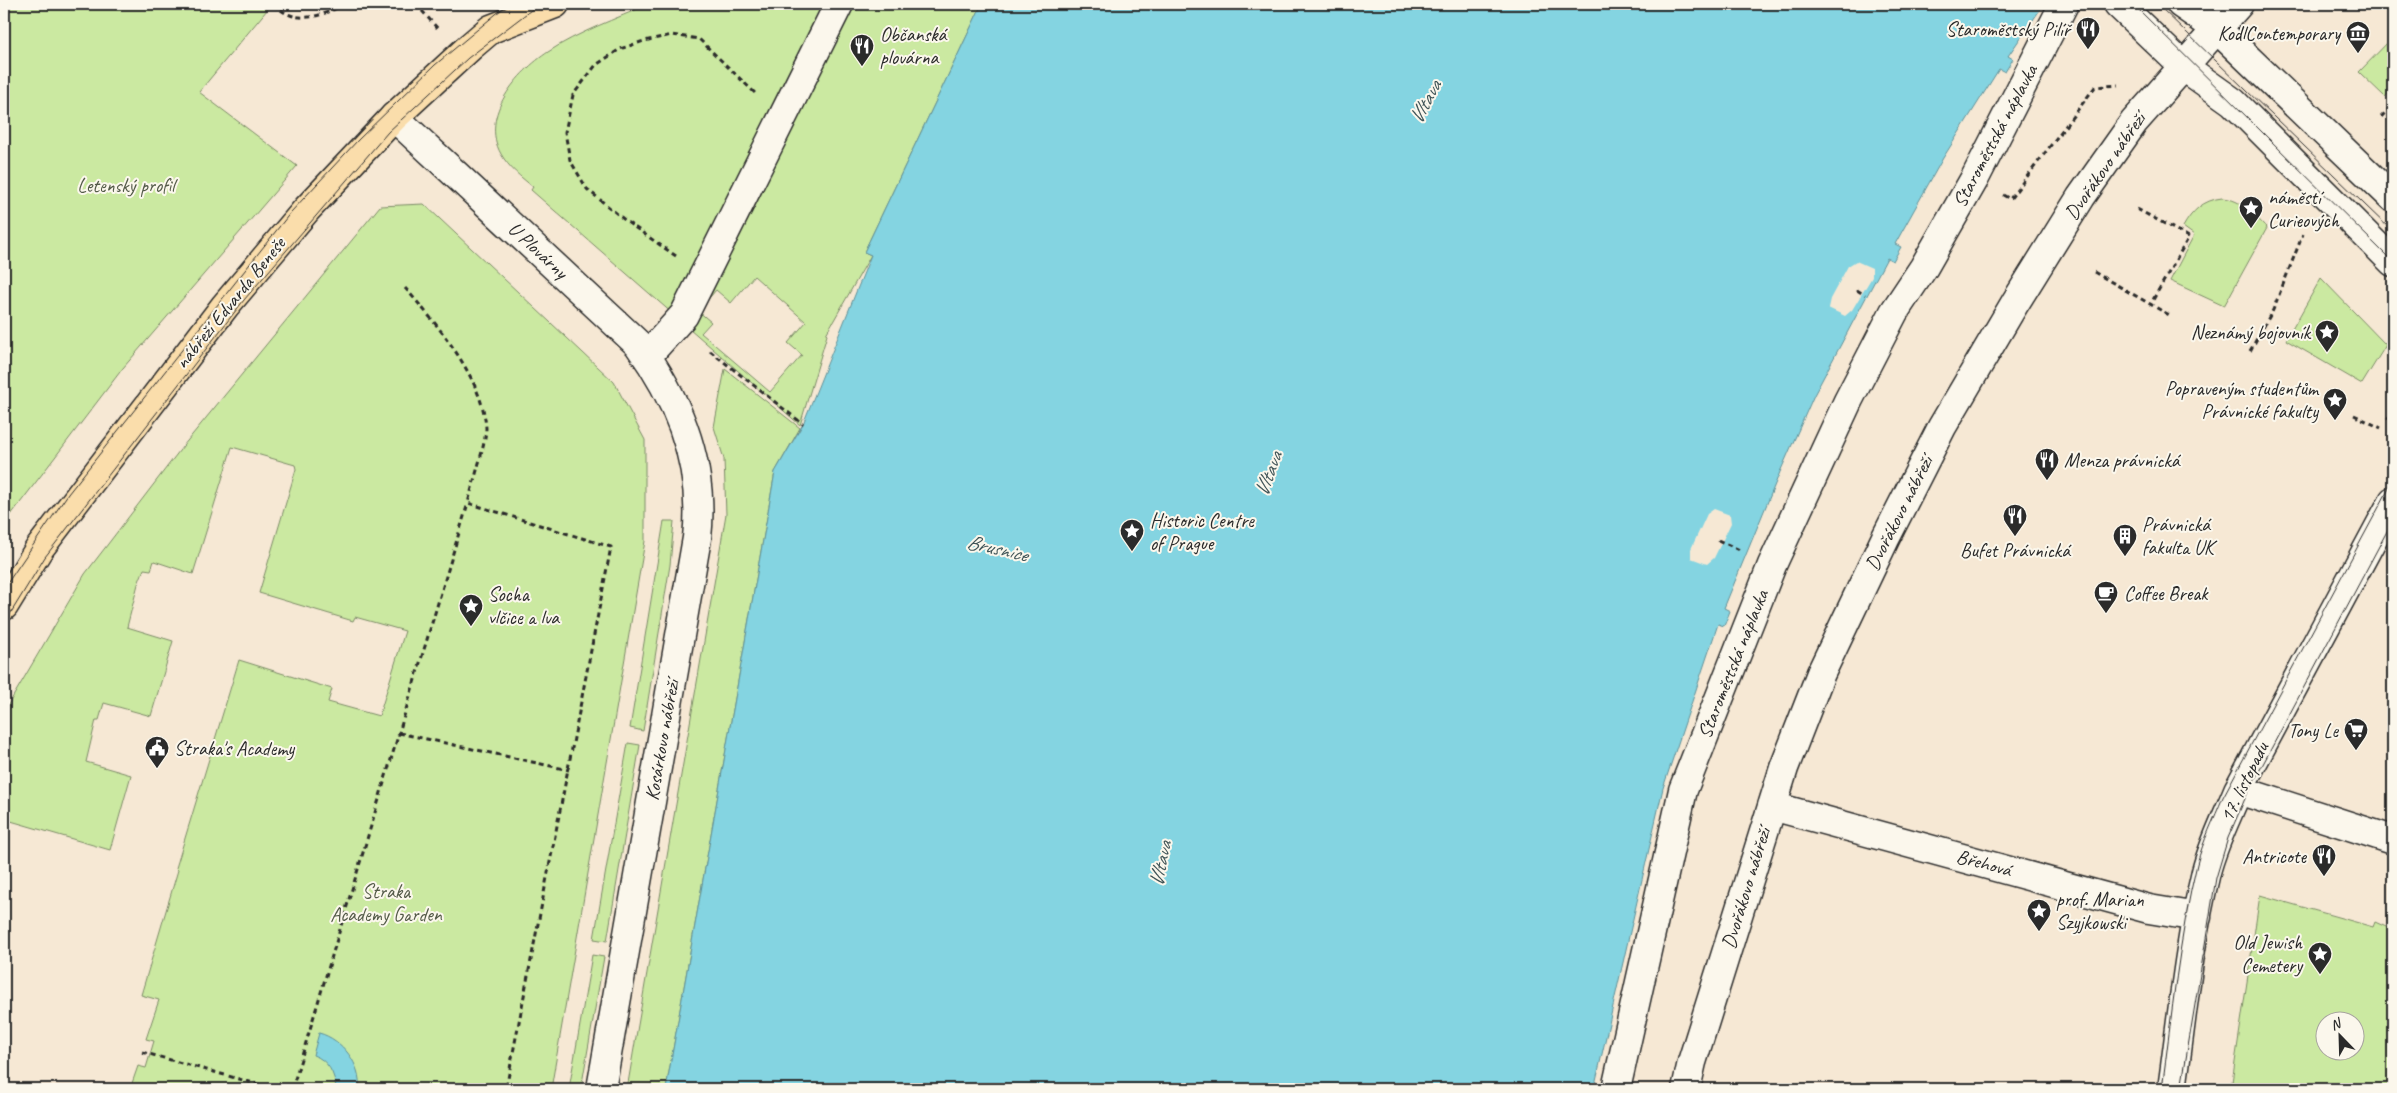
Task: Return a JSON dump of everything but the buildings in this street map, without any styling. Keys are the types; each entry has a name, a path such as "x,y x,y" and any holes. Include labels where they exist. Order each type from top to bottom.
{"main road":[{"name":"nábřeží Edvarda Beneše","path":"4,606 38,549 225,306 306,209 394,117 491,29 508,4"},
{"name":"nábřeží Edvarda Beneše","path":"491,29 555,4"}],"street":[{"path":"647,356 684,315 839,4"},
{"name":"Staroměstská náplavka","path":"1616,1089 1682,790 1772,565 1848,401 1894,312 1974,178 2064,4"},
{"path":"2181,4 2217,29 2393,198"},
{"name":"Dvořákovo nábřeží","path":"1686,1089 1695,1053 1784,768 1821,673 1884,539 1942,427 2015,303 2081,197 2134,122 2239,4"},
{"path":"2126,11 2184,67 2233,102 2393,262"},
{"name":"U Plovárny","path":"394,117 628,333 647,356 670,394"},
{"name":"Kosárkovo nábřeží","path":"601,1089 697,538 700,502 695,465 686,428 670,394"},
{"name":"17. listopadu","path":"2172,1089 2197,917 2207,870 2219,834 2238,790 2393,501"},
{"path":"2238,790 2393,840"},
{"name":"Břehová","path":"1772,806 2149,909 2197,917"}],"path":[{"path":"274,4 288,15 303,18 328,13 344,4"},
{"path":"416,4 438,28"},
{"path":"704,275 627,222 587,189 570,160 565,132 573,96 596,65 620,49 672,35 699,39 782,118"},
{"path":"2017,189 2095,87 2118,85"},
{"path":"2381,117 2393,105"},
{"path":"2137,209 2189,237 2150,305"},
{"path":"2250,350 2273,310 2303,234"},
{"path":"2094,272 2171,316"},
{"path":"292,1089 468,503 486,430 473,384 446,337 405,288"},
{"path":"710,351 803,424"},
{"path":"2354,415 2381,428"},
{"path":"2387,417 2393,420"},
{"path":"468,503 611,548 506,1089"},
{"path":"1718,540 1749,555"},
{"path":"399,733 569,770"},
{"path":"142,1052 275,1089"}],"green space":[{"name":"Letenský profil","path":"4,4 272,4 199,92 297,166 123,368 4,524"},
{"path":"649,4 982,4 864,252 871,255 826,334 800,425 531,190 533,187 511,168 504,159 495,139 495,124 498,110 505,96 514,83 536,61 584,32","holes":["754,276 806,322 788,343 802,355 770,392 701,333 711,322 698,311 716,290 731,303"]},
{"path":"2393,37 2393,88 2385,97 2359,72"},
{"path":"2222,198 2242,205 2267,228 2224,306 2170,281 2194,235 2183,227 2186,221 2199,207 2209,201"},
{"name":"Straka Academy Garden","path":"424,204 614,382 645,440 645,541 551,1089 130,1089 138,1066 146,1068 154,1041 146,1039 159,1000 141,995 178,870 176,868 239,660 332,689 328,702 379,716 405,631 355,617 353,621 259,593 296,469 295,465 232,447 193,574 154,561 151,570 144,569 138,584 127,627 173,641 151,716 104,703 99,720 96,720 86,762 131,775 110,850 4,819 4,712 85,574 183,446 380,206"},
{"path":"2321,278 2386,345 2362,384 2286,340"},
{"path":"725,369 800,428 775,472 666,1089 627,1089 726,514 724,459 714,427"},
{"path":"664,521 674,521 670,565 643,731 630,728"},
{"path":"628,743 640,745 607,941 594,939"},
{"name":"Old Jewish Cemetery","path":"2260,895 2373,927 2375,922 2393,930 2393,1089 2231,1089"},
{"path":"592,955 604,957 581,1089 569,1089"}],"water":[{"path":"982,4 2044,4 2008,56 2013,59 2005,72 1999,69 1943,158 1895,244 1901,247 1893,261 1887,258 1814,395 1780,472 1724,608 1730,611 1724,626 1718,624 1663,788 1594,1089 666,1089 775,472 803,424 871,255 864,252"},
{"path":"319,1033 335,1041 349,1054 357,1071 359,1089 336,1089 330,1068 323,1060 313,1055"}],"pier":[{"path":"1856,261 1872,268 1872,277 1852,310 1845,316 1828,308 1830,299 1848,266"},
{"path":"1714,509 1730,515 1731,523 1714,558 1707,564 1691,558 1691,549 1707,514"}],"tram line":[{"path":"4,588 68,494 291,212 358,140 435,65 508,4"},
{"path":"4,624 45,557 244,300 388,132 468,58 539,4"},
{"path":"2133,4 2393,262"},
{"path":"2157,4 2393,232"},
{"path":"2162,1089 2185,920 2197,864 2205,838 2223,797 2393,481"},
{"path":"2181,1089 2216,878 2228,838 2247,794 2393,520"}],"place":[{"name":"Staroměstský Pilíř","path":"2088,50"},
{"name":"KodlContemporary","path":"2358,54"},
{"name":"Občanská plovárna","path":"862,67"},
{"name":"náměstí Curieových","path":"2251,229"},
{"name":"Neznámý bojovník","path":"2327,353"},
{"name":"Popraveným studentům Právnické fakulty","path":"2335,421"},
{"name":"Menza právnická","path":"2047,481"},
{"name":"Bufet Právnická","path":"2015,537"},
{"name":"Historic Centre of Prague","path":"1132,552"},
{"name":"Právnická fakulta UK","path":"2125,557"},
{"name":"Coffee Break","path":"2106,614"},
{"name":"Socha vlčice a lva","path":"471,627"},
{"name":"Tony Le","path":"2356,751"},
{"name":"Straka's Academy","path":"157,769"},
{"name":"Antricote","path":"2324,877"},
{"name":"prof. Marian Szyjkowski","path":"2039,932"},
{"name":"Old Jewish Cemetery","path":"2320,975"}],"water label":[{"name":"Vltava","path":"1425,102"},
{"name":"Vltava","path":"1268,474"},
{"name":"Brusnice","path":"997,548"},
{"name":"Vltava","path":"1160,864"}]}
